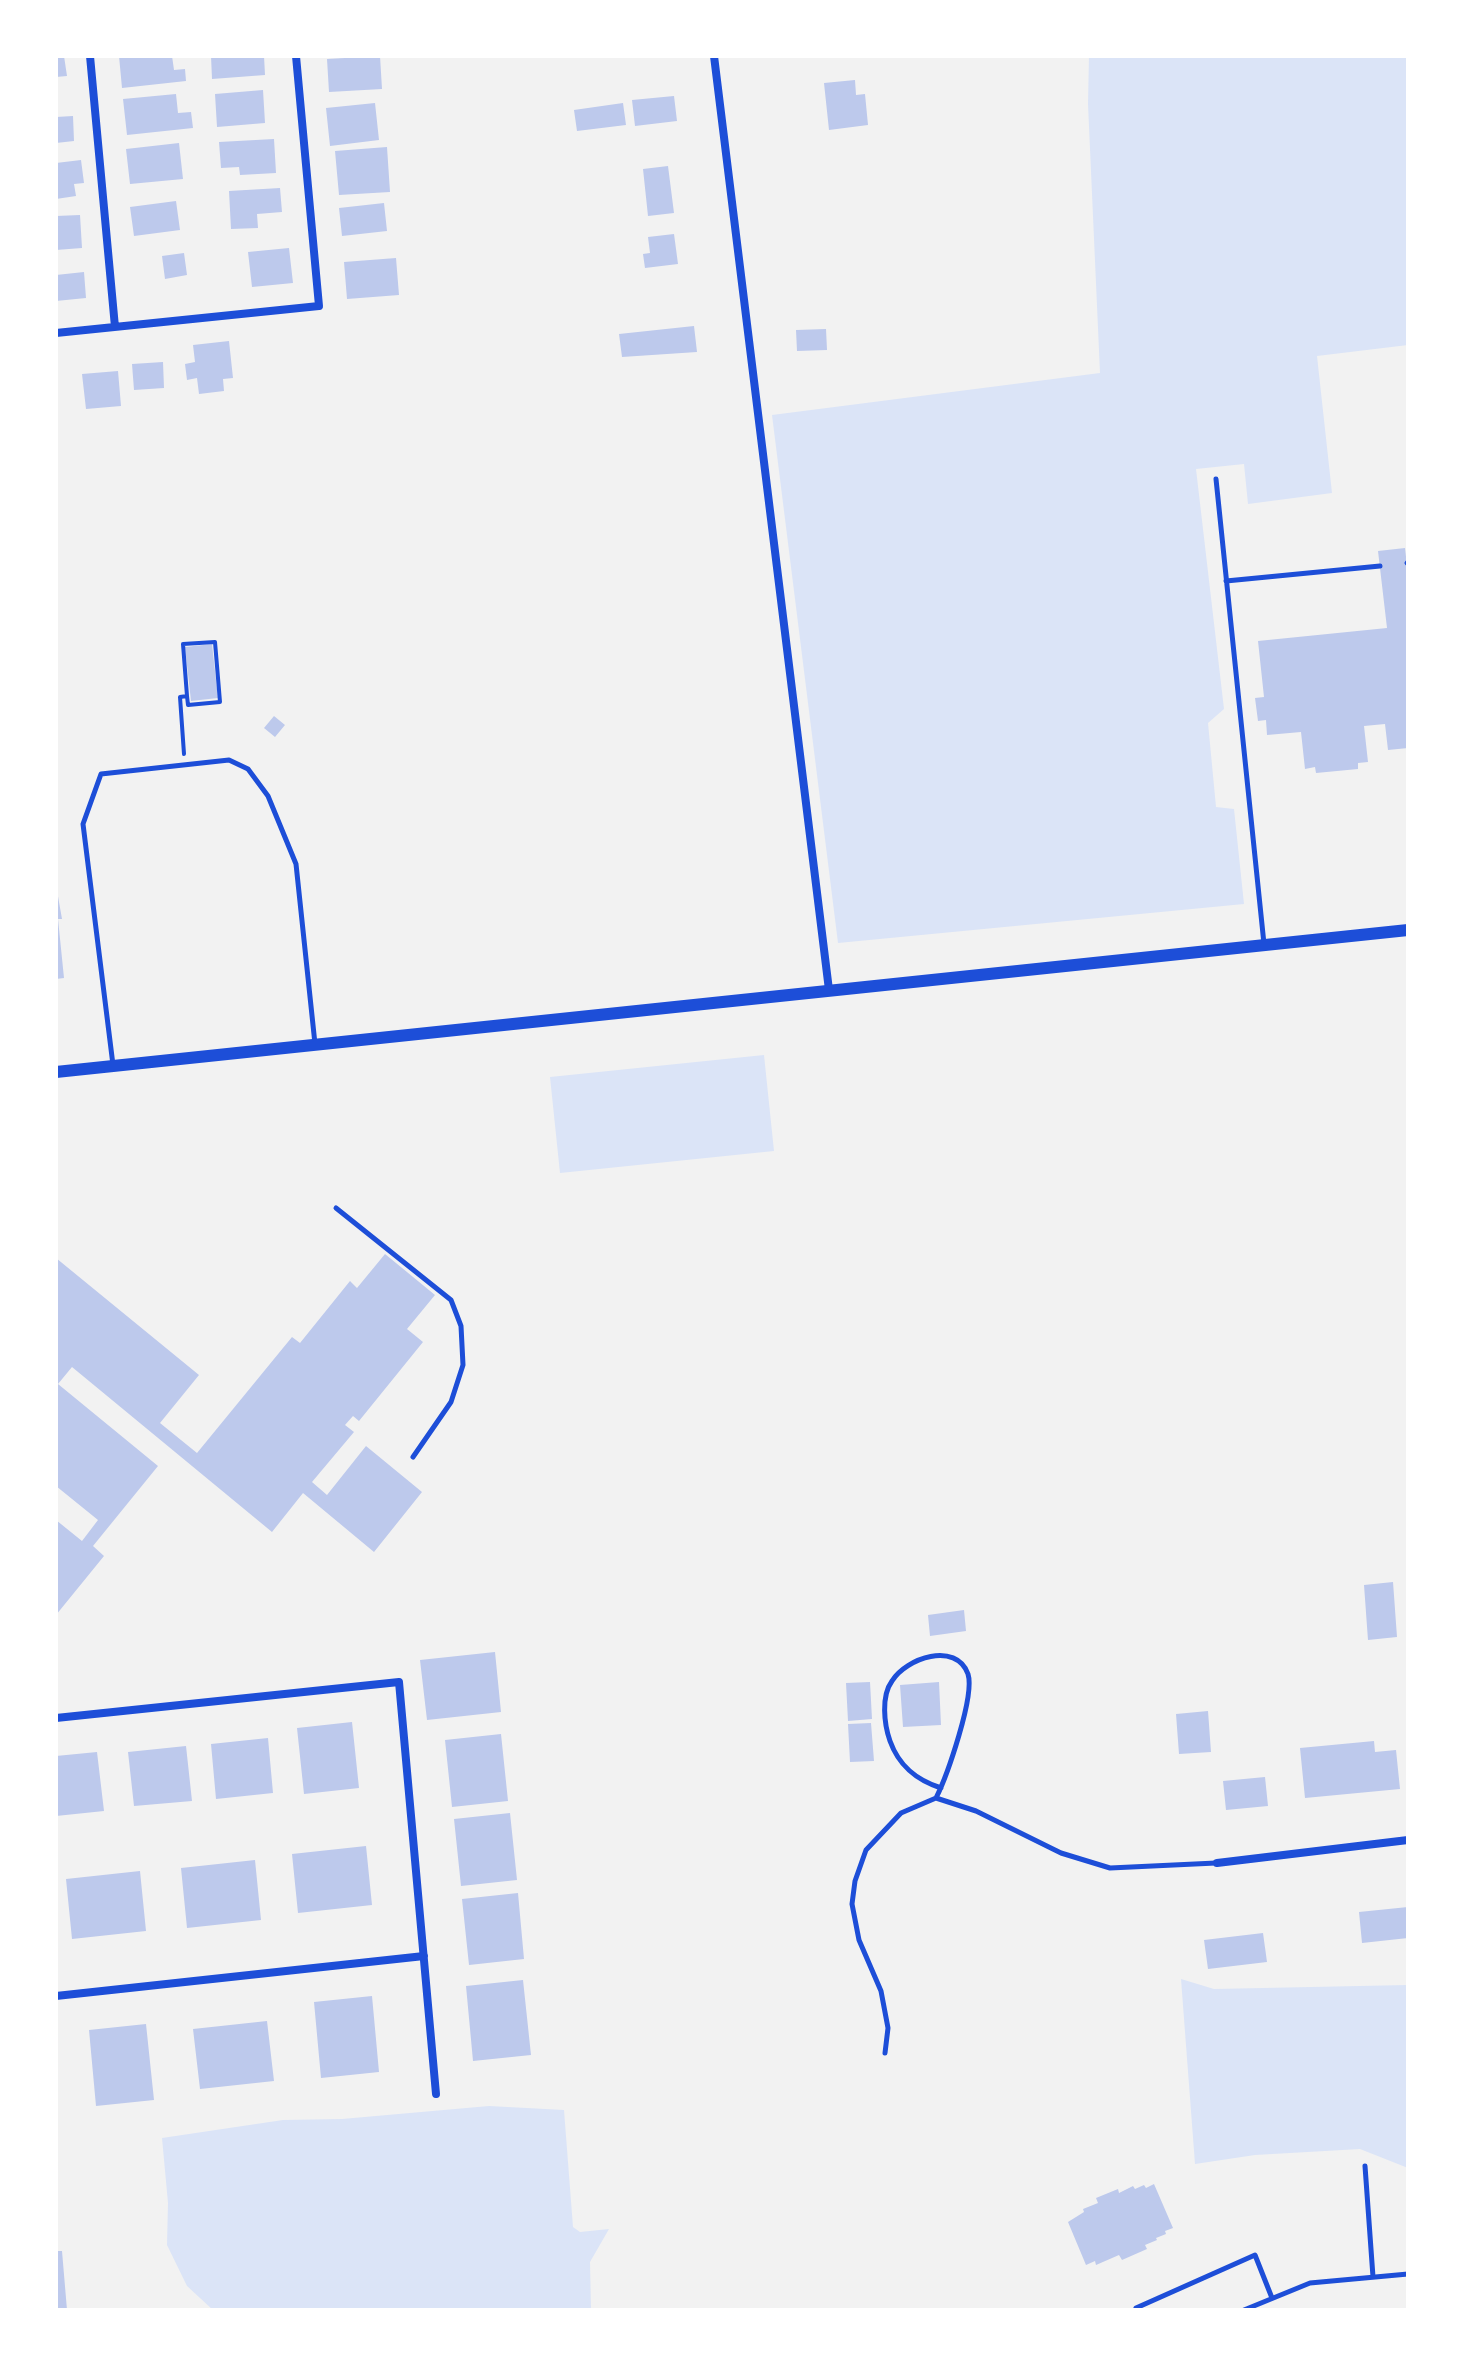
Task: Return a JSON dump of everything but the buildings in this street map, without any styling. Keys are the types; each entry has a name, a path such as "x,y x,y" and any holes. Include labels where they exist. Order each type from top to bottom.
{"street":[{"path":"90,56 115,327"},
{"path":"56,333 319,306 296,56"},
{"path":"714,56 829,990"},
{"path":"56,1072 1408,930"},
{"path":"56,1718 399,1682 436,2094"},
{"path":"1217,1863 1408,1840"},
{"path":"56,1996 424,1956"}],"lane":[{"path":"1216,479 1264,945"},
{"path":"1226,581 1380,566"},
{"path":"113,1066 83,824 101,774 185,764 229,760 248,769 268,796 296,864 315,1045"},
{"path":"336,1208 451,1300 461,1326 463,1365 451,1402 413,1457"},
{"path":"885,2053 888,2028 881,1991 859,1940 852,1904 855,1881 866,1850 901,1813 936,1798 941,1788 968,1706 970,1685 964,1666 944,1655 922,1660 904,1669 892,1680 885,1697 886,1731 894,1753 921,1782 941,1788"},
{"path":"936,1798 976,1811 1061,1853 1110,1868 1217,1863"},
{"path":"1365,2166 1373,2277"},
{"path":"1137,2310 1255,2255 1272,2298"},
{"path":"1244,2310 1310,2283 1408,2274"}],"path":[{"path":"215,642 220,702 188,705 187,696 183,644 215,642"},
{"path":"185,764 180,697 187,696"}],"shaded area":[{"path":"1089,56 1408,56 1408,345 1317,356 1332,493 1248,504 1244,464 1196,469 1224,709 1208,723 1216,807 1234,809 1244,904 838,943 772,415 1100,373 1088,104"},
{"path":"764,1055 774,1151 560,1173 550,1077"},
{"path":"1181,1979 1214,1989 1408,1985 1408,2168 1360,2149 1255,2155 1195,2164"},
{"path":"489,2106 564,2110 573,2227 580,2232 609,2229 590,2262 591,2310 213,2310 187,2286 167,2245 168,2203 162,2138 283,2120 342,2119"}]}
